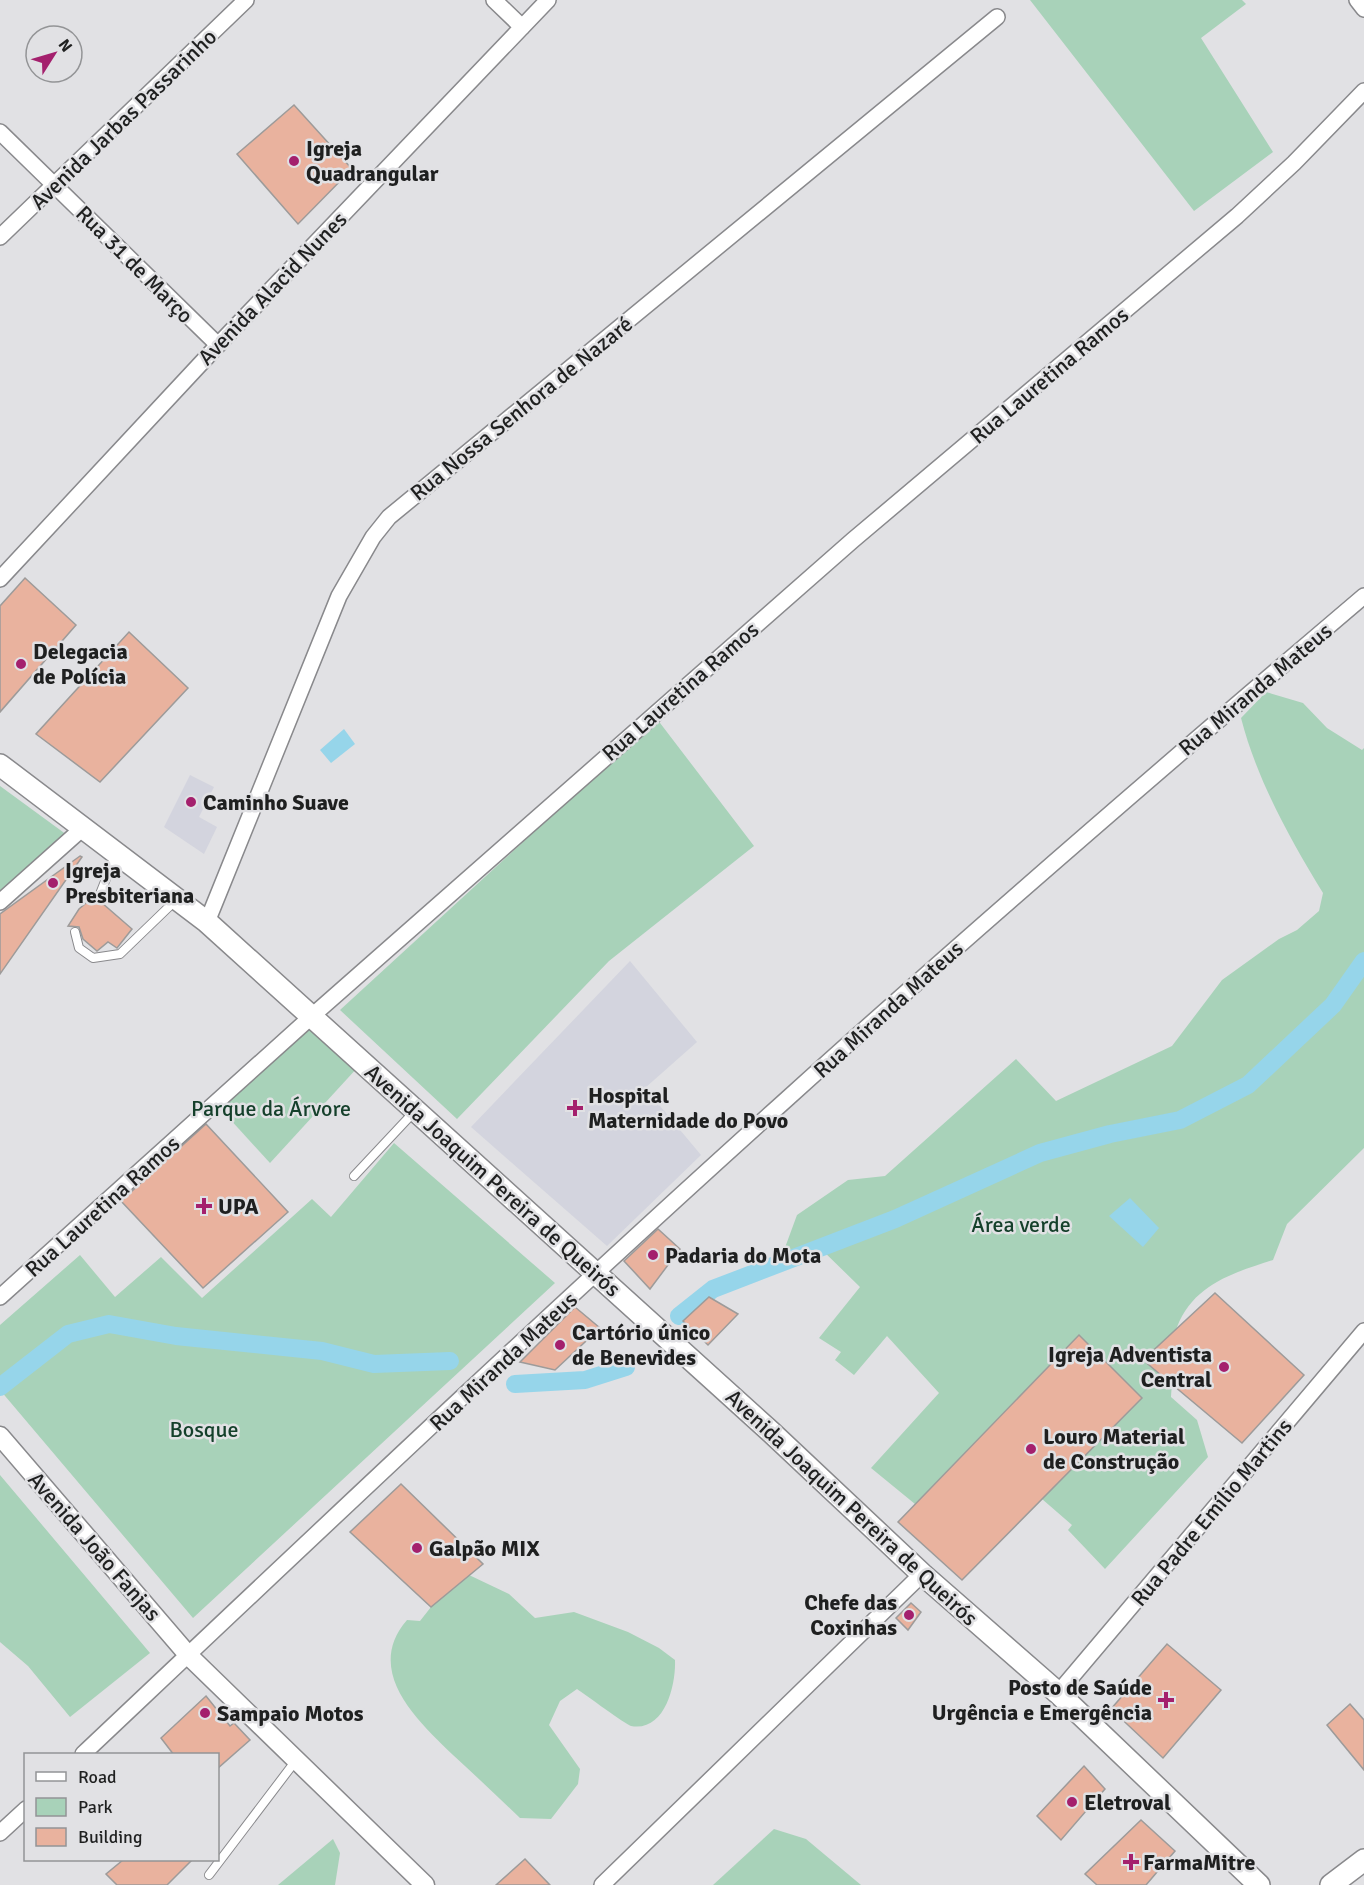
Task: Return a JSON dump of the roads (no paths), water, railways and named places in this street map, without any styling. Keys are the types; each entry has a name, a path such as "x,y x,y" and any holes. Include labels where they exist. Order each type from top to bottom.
{"main road":[{"name":"Avenida Joaquim Pereira de Queirós","path":"0,765 207,922 417,1109 596,1275 771,1432 922,1574 1058,1693 1259,1885"},
{"path":"1331,1885 1364,1860"}],"street":[{"name":"Avenida Jarbas Passarinho","path":"0,237 246,0"},
{"path":"494,0 522,27"},
{"name":"Avenida Alacid Nunes","path":"0,579 218,345 548,0"},
{"path":"1357,0 1364,9"},
{"name":"Rua Nossa Senhora de Nazaré","path":"207,922 339,596 373,537 389,517 997,17"},
{"name":"Rua Lauretina Ramos","path":"0,1297 312,1016 853,540 1237,216 1294,163 1364,91"},
{"name":"Rua 31 de Março","path":"0,132 56,184 218,345"},
{"name":"Rua Miranda Mateus","path":"85,1753 788,1098 1075,843 1364,596"},
{"path":"0,902 84,828"},
{"name":"Rua Padre Emílio Martins","path":"1058,1693 1364,1331"},
{"name":"Avenida João Fanjas","path":"0,1436 189,1656 297,1759"},
{"path":"602,1885 922,1574"},
{"path":"297,1759 425,1885"},
{"path":"0,1833 24,1811"}],"lane":[{"path":"98,899 116,852"},
{"path":"75,932 79,948 93,958 120,954 177,899"},
{"path":"354,1176 417,1109"},
{"path":"209,1875 297,1759"}],"water":[{"path":"344,729 355,744 331,763 320,750"},
{"path":"1130,1198 1159,1228 1143,1247 1109,1216"}],"waterway":[{"path":"679,1316 713,1289 895,1219 1040,1153 1110,1134 1180,1120 1248,1085 1333,1005 1364,961"},
{"path":"0,1387 68,1334 109,1324 176,1336 322,1351 374,1364 450,1361"},
{"path":"515,1384 585,1380 626,1367"}],"place":[{"name":"Igreja Quadrangular","path":"294,161"},
{"name":"Delegacia de Polícia","path":"21,664"},
{"name":"Caminho Suave","path":"191,802"},
{"name":"Igreja Presbiteriana","path":"53,883"},
{"name":"Hospital Maternidade do Povo","path":"575,1108"},
{"name":"UPA","path":"204,1206"},
{"name":"Padaria do Mota","path":"653,1255"},
{"name":"Cartório único de Benevides","path":"560,1345"},
{"name":"Igreja Adventista Central","path":"1224,1367"},
{"name":"Louro Material de Construção","path":"1031,1449"},
{"name":"Galpão MIX","path":"417,1548"},
{"name":"Chefe das Coxinhas","path":"909,1615"},
{"name":"Posto de Saúde Urgência e Emergência","path":"1166,1700"},
{"name":"Sampaio Motos","path":"205,1713"},
{"name":"Eletroval","path":"1072,1802"},
{"name":"FarmaMitre","path":"1131,1862"}],"park label":[{"name":"Parque da Árvore","path":"271,1108"},
{"name":"Área verde","path":"1021,1224"},
{"name":"Bosque","path":"204,1429"}]}
